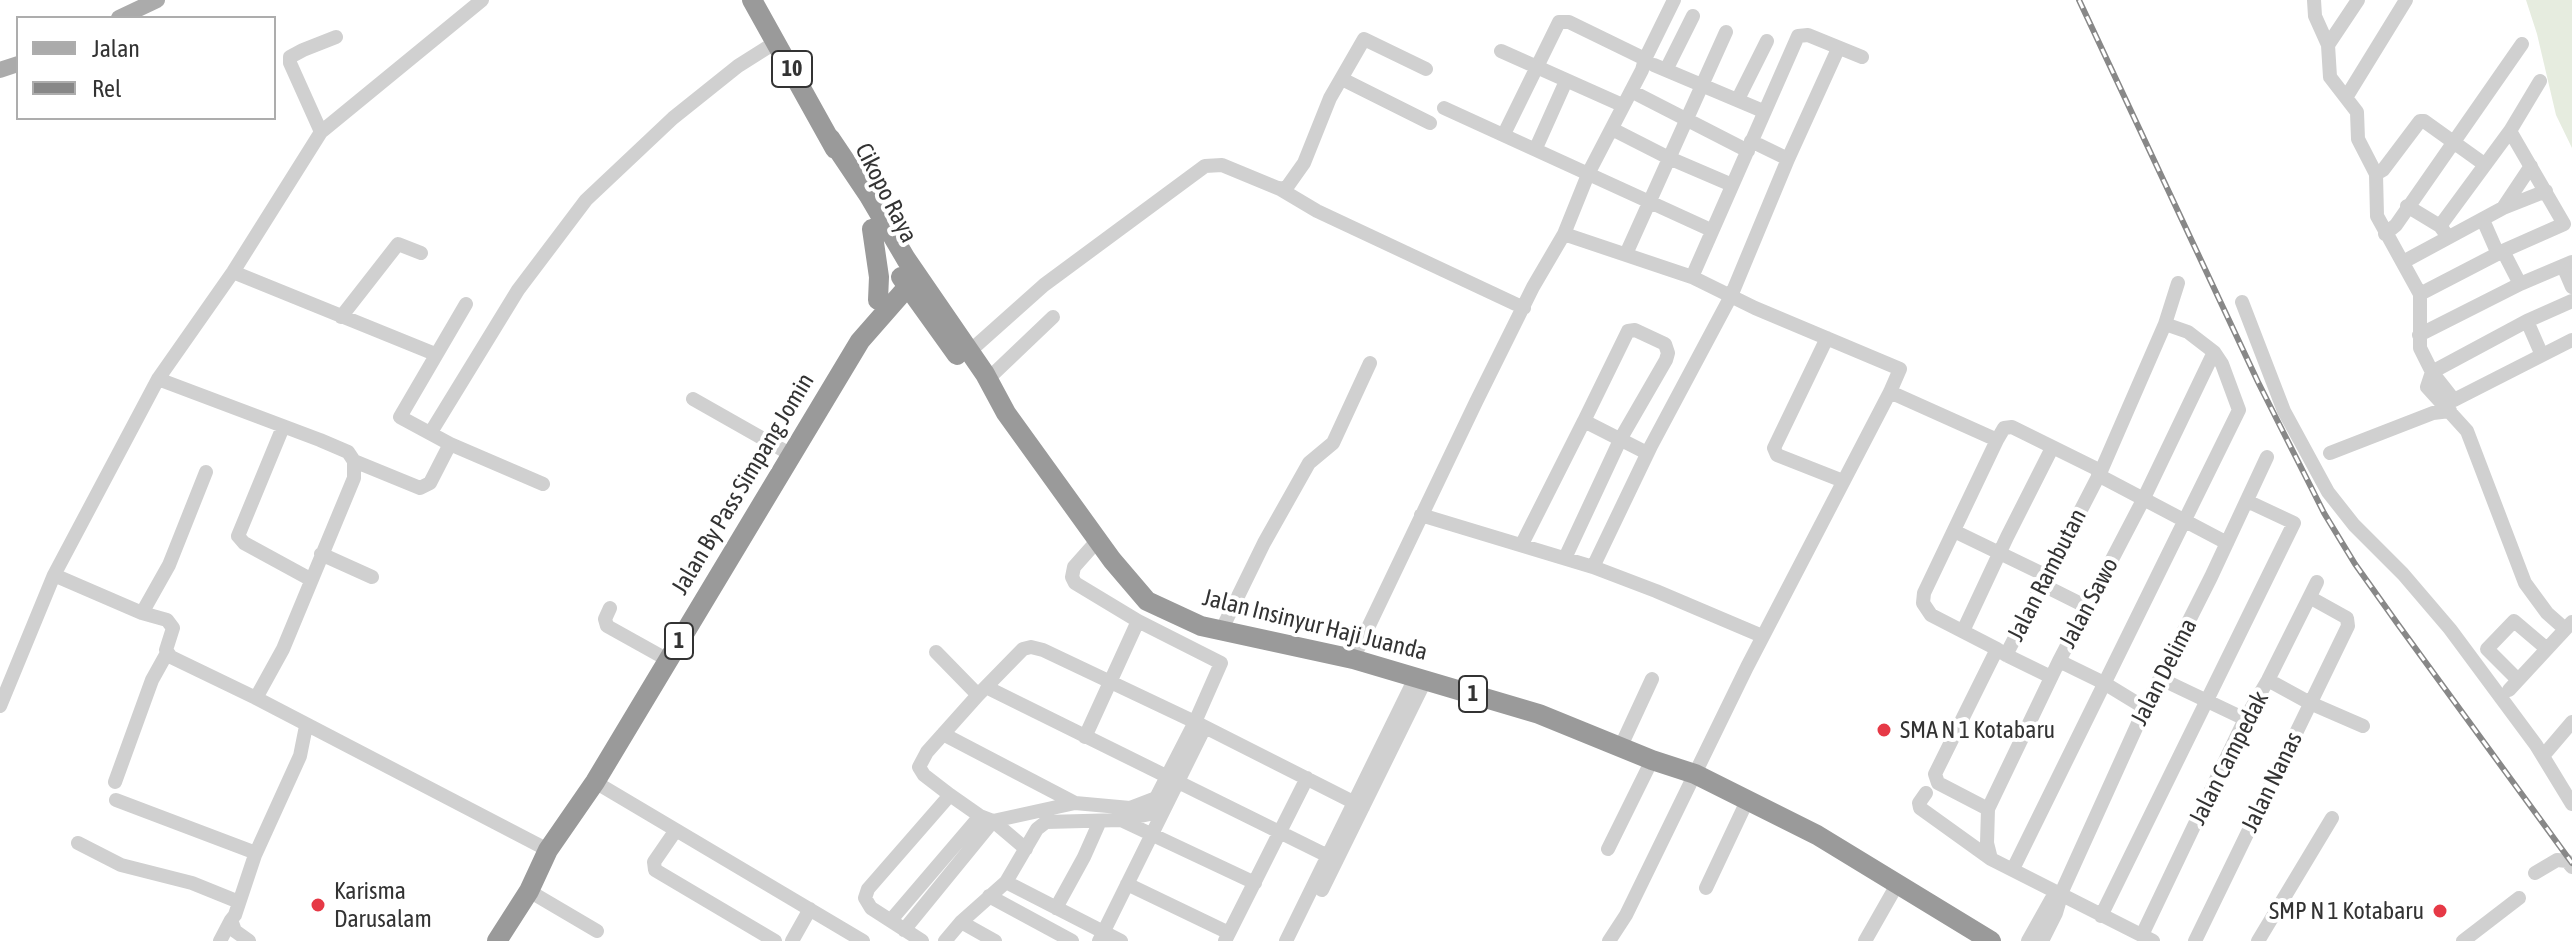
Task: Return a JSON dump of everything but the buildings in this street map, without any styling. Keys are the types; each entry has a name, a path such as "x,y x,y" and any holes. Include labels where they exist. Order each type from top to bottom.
{"highway":[{"name":"Cikopo Raya","path":"752,0 830,138 869,196 907,273"},
{"name":"Cikopo Raya","path":"830,138 872,229 907,273"},
{"path":"872,229 881,305 903,301 920,305"},
{"name":"Jalan Insinyur Haji Juanda","path":"907,273 920,305 976,381 1006,413 1098,540 1147,601 1178,617 1221,631 1353,659 1539,714 1695,774 1817,835 1989,940"},
{"name":"Jalan Insinyur Haji Juanda","path":"907,273 970,351 1006,413"},
{"name":"Jalan By Pass Simpang Jomin","path":"497,941 529,891 548,850 595,782 881,305 907,273"}],"main road":[{"path":"123,16 157,0"}],"street":[{"path":"0,706 54,575 158,379 233,272 321,132 482,0"},
{"path":"1655,65 1674,0"},
{"path":"2314,0 2315,16 2328,45 2330,77 2357,112 2360,146 2376,174 2376,209 2385,234 2420,294 2420,348 2432,372 2454,400 2541,353 2572,340"},
{"path":"2328,45 2358,0"},
{"path":"2347,96 2406,0"},
{"path":"1353,659 1421,515 1564,234 1589,172 1622,105 1693,16"},
{"path":"1504,134 1556,24 1562,21 1763,111"},
{"path":"1626,254 1726,32"},
{"path":"1692,277 1798,36 1808,35 1862,57"},
{"path":"321,132 290,57 336,37"},
{"path":"1280,189 1287,187 1300,170 1330,98 1364,39 1426,69"},
{"path":"1738,99 1767,41"},
{"path":"431,432 518,290 586,200 673,118 738,66 776,42"},
{"path":"2385,234 2396,225 2522,44"},
{"path":"1593,567 1647,453 1731,296 1838,49"},
{"path":"1501,51 1622,105"},
{"path":"1342,79 1430,123"},
{"path":"1536,148 1566,81"},
{"path":"2444,232 2484,164 2510,131 2540,81"},
{"path":"1631,91 1686,121 1788,159"},
{"path":"1444,108 1711,230"},
{"path":"2376,174 2383,170 2420,121 2484,164"},
{"path":"1612,129 1732,185"},
{"path":"2420,294 2564,224 2510,131"},
{"path":"970,351 1044,285 1205,166 1222,165 1280,189 1317,211 1524,308"},
{"path":"2503,208 2531,166"},
{"path":"2403,262 2444,232 2483,220 2503,208 2546,191"},
{"path":"2407,206 2444,232"},
{"path":"2483,220 2520,284"},
{"path":"1564,234 1692,277 1900,369 1762,636 1626,915 1609,941"},
{"path":"341,317 398,244 421,253"},
{"path":"2419,335 2567,264 2572,287"},
{"path":"233,272 435,354"},
{"name":"Jalan Rambutan","path":"1988,809 1938,783 1935,774 2100,473 2165,324 2178,283"},
{"path":"2547,649 2514,621 2487,649 2488,653 2514,685 2547,649 2569,625 2547,613 2525,583 2467,431 2427,387 2432,372 2527,321 2572,301"},
{"path":"2242,302 2284,411 2328,492 2354,525 2441,617 2543,756 2572,804"},
{"path":"466,304 400,415 402,420 543,484"},
{"path":"988,379 1053,317"},
{"path":"2527,321 2541,353"},
{"path":"2013,869 2239,410 2222,364 2214,352 2188,332 2165,324"},
{"path":"1522,544 1628,331 1635,330 1665,344 1668,353 1621,438 1565,558"},
{"path":"1827,338 1774,448 1777,455 1843,481"},
{"name":"Jalan Sawo","path":"1991,859 1987,843 1988,809 2214,352"},
{"path":"1221,631 1264,543 1309,463 1333,443 1370,363"},
{"path":"158,379 348,452 354,461 409,486 424,488 430,483 450,444"},
{"path":"1890,392 1997,440"},
{"path":"693,399 790,454"},
{"path":"2330,453 2433,413 2450,411"},
{"path":"1584,421 1647,453"},
{"path":"283,427 238,536 244,543 310,579"},
{"path":"2051,677 1931,615 1923,603 1924,593 2004,428 2012,427 2035,436 2143,500 2227,543"},
{"path":"1963,631 2052,448"},
{"name":"Jalan Delima","path":"2042,941 2060,893 2145,708 2267,457"},
{"path":"256,698 283,649 354,478 354,461"},
{"path":"142,613 169,565 206,472"},
{"path":"2101,916 2294,523 2247,501"},
{"path":"1421,515 1593,567 1762,636"},
{"path":"1954,531 2000,552 2087,607"},
{"path":"1098,540 1074,567 1072,580 1138,621 1221,663 1200,725 1172,780 1164,808 1102,937"},
{"path":"321,554 372,577"},
{"path":"54,575 142,613 167,620 172,626 167,653 152,680 115,782"},
{"name":"Jalan Campedak","path":"2148,938 2245,719 2317,582"},
{"name":"Jalan Nanas","path":"2195,941 2348,622 2347,618 2311,598"},
{"path":"610,608 605,619 607,626 668,660"},
{"path":"1085,737 1138,621"},
{"path":"1026,849 950,795 924,775 919,767 927,752 982,691 1023,649 1031,647 1110,681 1359,805"},
{"path":"936,652 982,691 1085,737 1332,858"},
{"path":"167,653 548,850"},
{"path":"2059,661 2145,708"},
{"path":"1286,941 1332,858 1421,677"},
{"path":"1621,746 1652,679"},
{"path":"2161,679 2245,719"},
{"path":"2268,680 2363,726"},
{"path":"2543,756 2572,722"},
{"path":"220,941 300,756 306,726"},
{"path":"943,734 1075,803"},
{"path":"1608,849 1652,760"},
{"path":"1127,884 1227,937 1307,778"},
{"path":"891,920 986,819 1075,803 1130,808 1156,798 1172,780"},
{"path":"595,782 859,940"},
{"path":"1926,793 1919,803 1920,808 1991,859 2148,938"},
{"path":"922,941 867,905 865,898 868,889 950,795"},
{"path":"1706,888 1748,799"},
{"path":"116,800 256,853"},
{"path":"945,941 961,922 1006,882 1037,829 1046,822 1121,820 1164,808"},
{"path":"2258,941 2332,818"},
{"path":"904,930 986,819"},
{"path":"1121,820 1255,883"},
{"path":"1056,908 1100,821"},
{"path":"676,830 654,862 655,870 775,941"},
{"path":"78,843 121,865 192,883 239,902"},
{"path":"1297,941 1332,858"},
{"path":"2535,873 2557,860 2567,861 2572,867"},
{"path":"1006,882 1102,937 1121,941"},
{"path":"1865,941 1898,883"},
{"path":"529,891 597,931"},
{"name":"Jalan Delima","path":"2028,941 2060,893"},
{"path":"989,896 1072,941"},
{"path":"2463,941 2519,898"},
{"path":"792,941 810,909"},
{"path":"231,920 235,931 249,941"},
{"path":"961,922 995,941"}],"shaded area":[{"path":"2526,0 2572,0 2572,148 2556,115"}],"railway":[{"path":"2079,0 2258,382 2324,513 2355,564 2572,863"}],"place":[{"name":"SMA N 1 Kotabaru","path":"1884,730"},
{"name":"Karisma Darusalam","path":"318,905"},
{"name":"SMP N 1 Kotabaru","path":"2440,911"}]}
